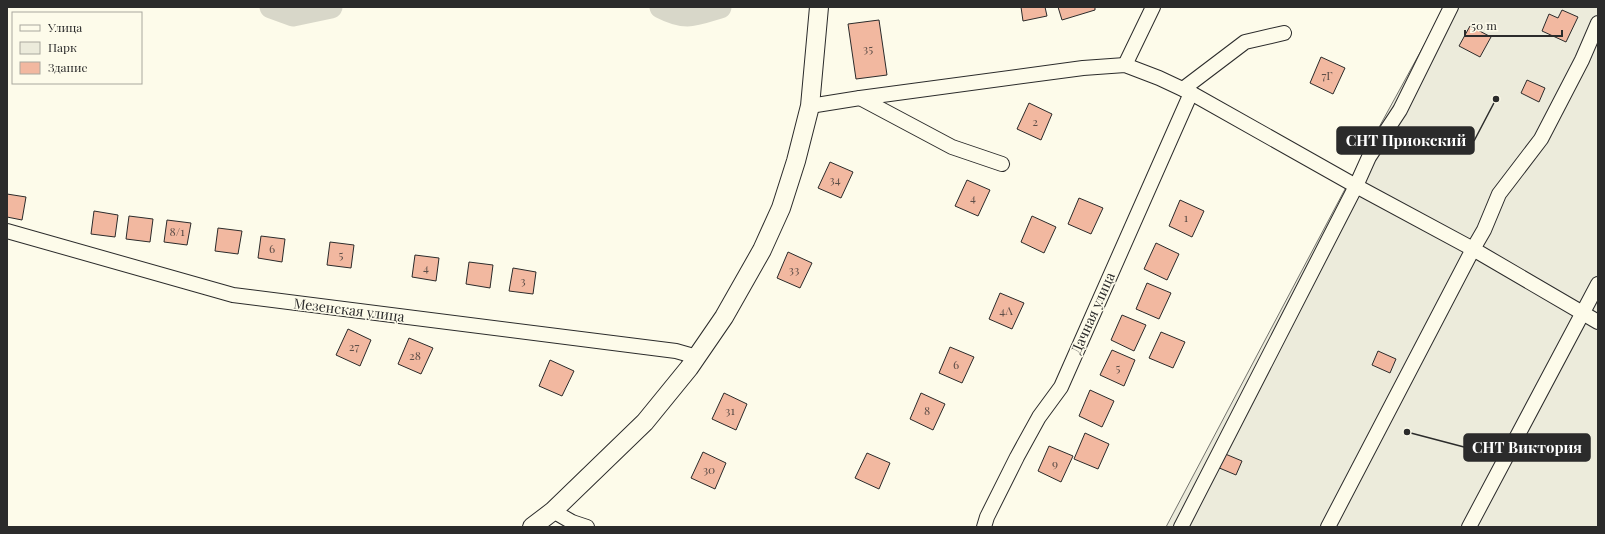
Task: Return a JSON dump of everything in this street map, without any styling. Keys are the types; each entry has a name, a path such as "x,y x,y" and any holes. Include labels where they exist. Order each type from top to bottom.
{"main road":[{"path":"532,527 552,511 645,422 697,357 724,317 762,250 781,208 796,161 810,106 819,7"}],"street":[{"path":"1125,65 1153,7"},
{"path":"1181,527 1356,186 1369,157 1400,110 1451,7"},
{"path":"1328,527 1472,249 1484,230 1499,194 1541,139 1582,60 1598,23"},
{"path":"1187,91 1245,42 1284,33"},
{"path":"810,106 1083,68 1125,65 1187,91 1472,249 1598,322"},
{"name":"Дачная улица","path":"984,527 987,517 1017,457 1039,417 1061,387 1187,91"},
{"path":"860,98 952,147 1002,164"},
{"name":"Мезенская улица","path":"7,231 233,295 676,351 697,357"},
{"path":"1469,527 1598,284"},
{"path":"552,511 572,522 587,527"}],"green space":[{"path":"1445,7 1598,7 1598,527 1166,527 1344,191"}],"building":[{"path":"1021,7 1045,7 1047,16 1023,21"},
{"path":"1058,7 1095,7 1095,10 1062,20"},
{"path":"1562,10 1578,17 1566,42 1542,31 1549,14 1558,18"},
{"path":"879,20 887,75 856,79 848,24"},
{"path":"1470,26 1491,37 1480,57 1459,46"},
{"path":"1321,57 1345,68 1333,94 1310,83"},
{"path":"1527,80 1545,88 1539,102 1521,93"},
{"path":"1029,103 1052,114 1041,140 1017,129"},
{"path":"830,162 853,172 841,198 818,188"},
{"path":"967,180 990,190 978,216 955,206"},
{"path":"7,194 26,197 22,220 7,217"},
{"path":"1079,198 1103,208 1091,234 1068,224"},
{"path":"1180,200 1204,211 1192,237 1169,226"},
{"path":"94,211 118,215 115,237 91,234"},
{"path":"129,216 153,219 150,242 126,239"},
{"path":"1032,216 1056,227 1044,253 1021,242"},
{"path":"167,220 191,223 187,245 164,242"},
{"path":"218,228 242,231 238,254 215,251"},
{"path":"261,236 285,239 282,262 258,258"},
{"path":"330,242 354,245 351,268 327,265"},
{"path":"1156,243 1179,254 1167,280 1144,269"},
{"path":"788,252 812,263 800,288 777,278"},
{"path":"415,255 439,258 436,281 412,277"},
{"path":"469,262 493,265 490,288 466,284"},
{"path":"513,268 536,272 533,294 509,291"},
{"path":"1147,283 1171,293 1159,319 1136,309"},
{"path":"1000,293 1024,303 1012,329 989,319"},
{"path":"1122,315 1146,325 1134,351 1111,340"},
{"path":"348,329 371,340 360,366 336,355"},
{"path":"1161,332 1185,342 1173,368 1149,358"},
{"path":"409,338 433,348 421,374 398,364"},
{"path":"950,347 974,357 962,383 939,373"},
{"path":"1112,350 1135,360 1124,386 1100,375"},
{"path":"1378,351 1396,359 1390,373 1372,365"},
{"path":"550,360 574,371 562,396 539,386"},
{"path":"1090,390 1114,401 1102,427 1079,416"},
{"path":"724,393 747,404 736,430 712,419"},
{"path":"921,393 945,404 933,430 910,419"},
{"path":"1085,433 1109,444 1098,469 1074,459"},
{"path":"1049,446 1073,456 1061,482 1038,471"},
{"path":"703,452 726,463 715,489 691,478"},
{"path":"867,453 890,463 879,489 855,478"},
{"path":"1223,453 1242,461 1236,475 1217,467"}],"waterway":[{"path":"271,7 293,15 331,7"},
{"path":"661,7 677,14 684,15 696,14 720,7"}],"place":[{"name":"СНТ Приокский","path":"1496,99"},
{"name":"СНТ Виктория","path":"1407,432"}]}
